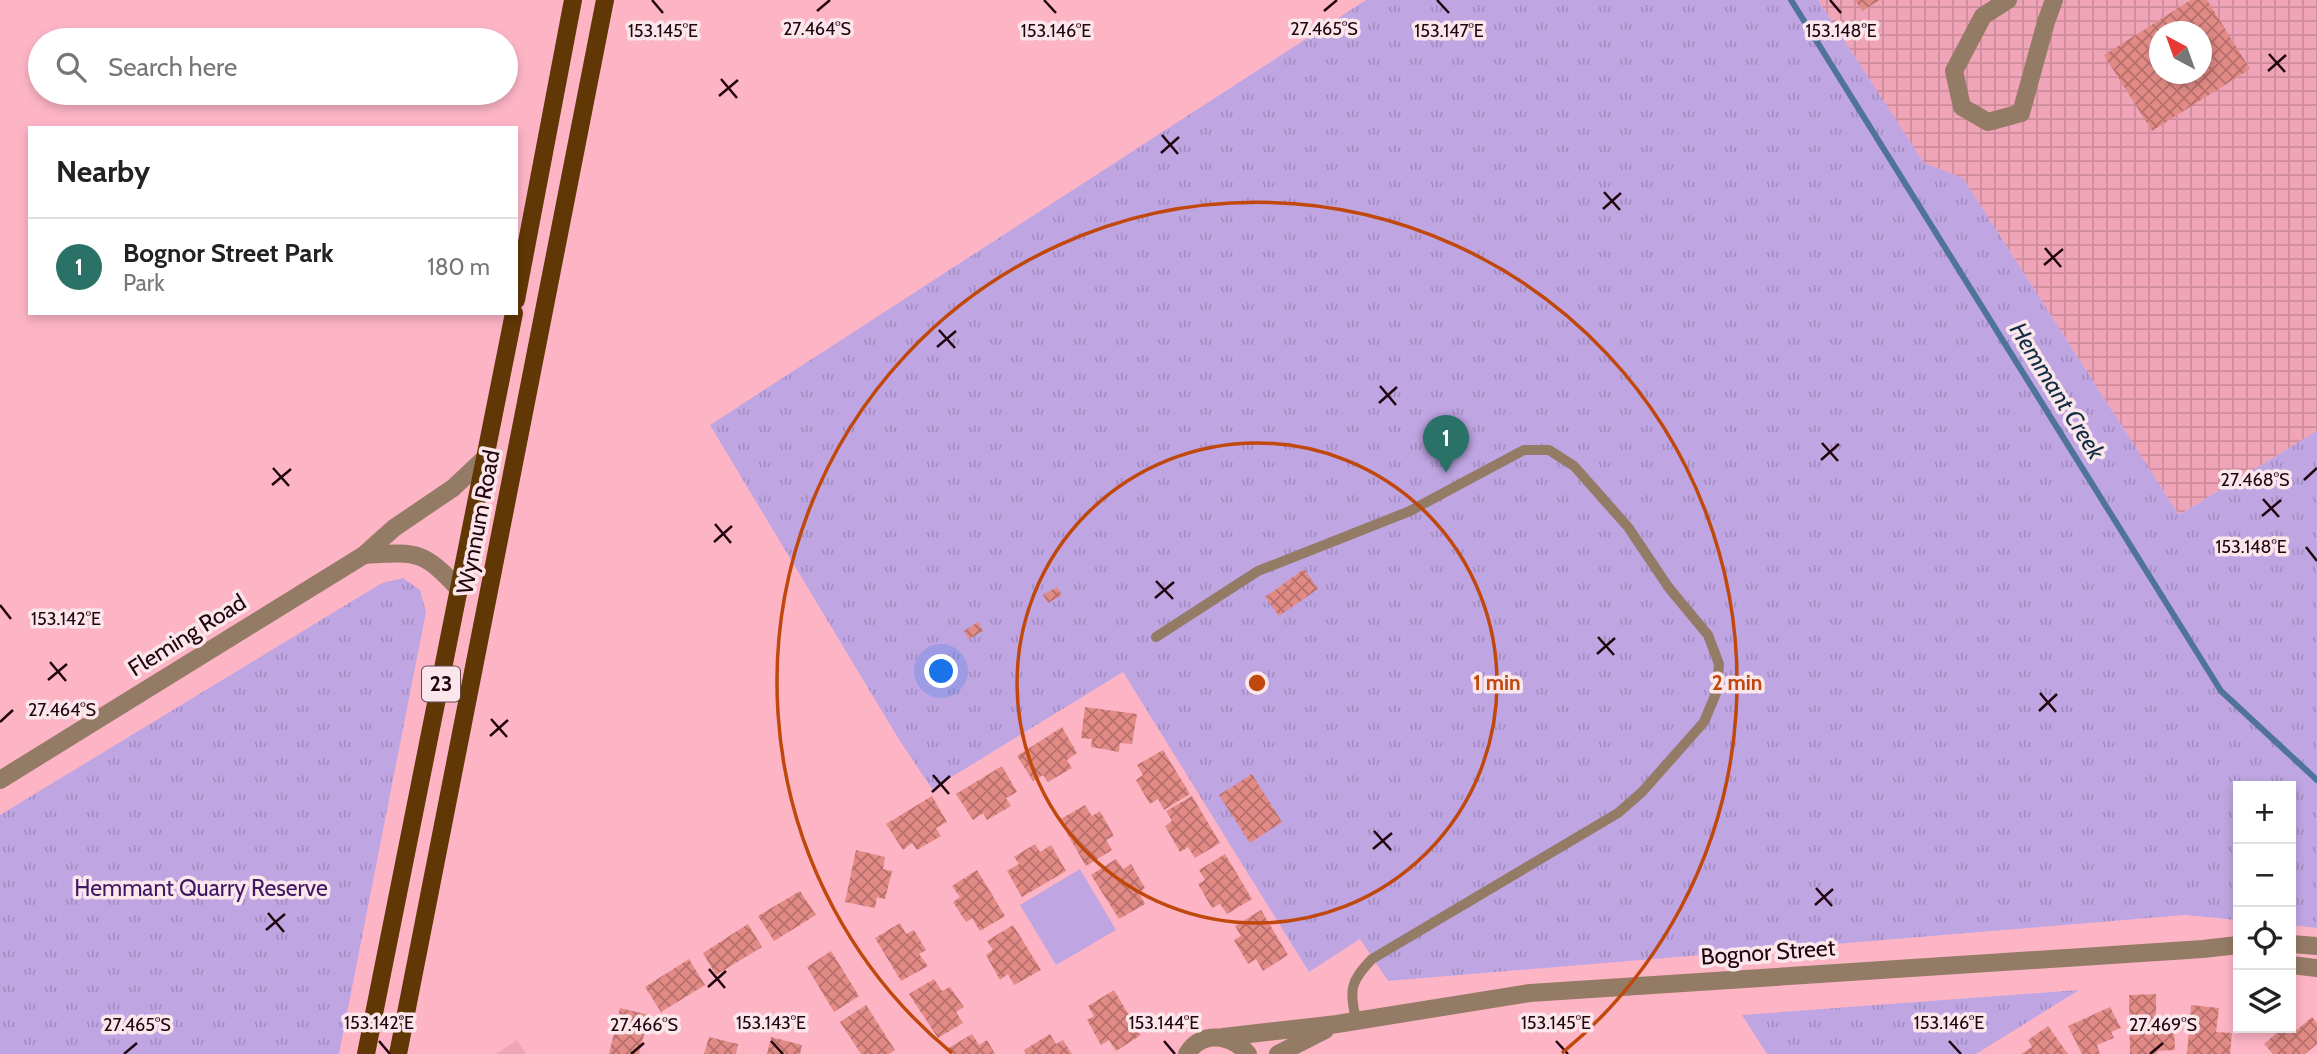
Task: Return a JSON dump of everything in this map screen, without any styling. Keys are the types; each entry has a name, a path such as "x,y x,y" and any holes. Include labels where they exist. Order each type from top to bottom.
{"main road":[{"path":"518,289 573,0"},
{"name":"Wynnum Road","path":"398,1054 606,0"},
{"name":"Wynnum Road","path":"366,1054 514,315"}],"street":[{"path":"2008,0 1983,16 1954,71 1962,107 1988,122 2021,113 2054,0"},
{"name":"Fleming Road","path":"0,780 364,555 394,528 453,488 486,457"},
{"name":"Fleming Road","path":"364,555 400,553 425,558 460,590"},
{"path":"2296,944 2317,946"},
{"name":"Bognor Street","path":"1187,1054 1204,1039 1347,1022 1531,993 2233,946"},
{"name":"Bognor Street","path":"2203,949 2233,956"},
{"path":"2296,966 2317,968"},
{"name":"Bognor Street","path":"1278,1054 1347,1022"},
{"path":"1223,1037 1240,1044 1248,1054"}],"lane":[{"path":"1156,637 1258,571 1410,511 1524,450 1549,450 1574,466 1628,527 1669,587 1708,635 1719,664 1717,691 1704,722 1642,792 1618,813 1372,959 1357,975 1350,993 1347,1022"}],"shaded area":[{"path":"1818,0 2317,0 2317,431 2179,515 1963,178 1924,163"},
{"path":"517,1040 526,1054 496,1054"}],"green space":[{"path":"1366,0 1818,0 1924,163 1963,178 2179,515 2317,431 2317,928 2296,926 2296,781 2233,781 2233,920 2185,915 1388,981 1360,939 1309,972 1123,672 932,789 898,738 710,425"},
{"name":"Hemmant Quarry Reserve","path":"403,578 420,590 426,612 339,1054 0,1054 0,815 382,583"},
{"path":"1080,869 1116,930 1056,965 1020,905"},
{"path":"2079,990 1976,1054 1767,1054 1742,1015"}],"building":[{"path":"1855,0 1880,0 1862,11"},
{"path":"2191,0 2207,0 2250,69 2152,131 2104,55 2149,27 2149,84 2212,84 2212,21 2158,21"},
{"path":"1304,569 1318,589 1279,616 1265,597"},
{"path":"1057,587 1062,595 1048,603 1043,595"},
{"path":"978,622 983,631 969,639 964,631"},
{"path":"1085,707 1137,714 1132,744 1120,743 1119,752 1091,747 1092,739 1081,738"},
{"path":"1062,727 1077,753 1067,760 1072,768 1048,782 1043,775 1033,781 1017,756"},
{"path":"1163,750 1190,794 1164,810 1158,799 1150,804 1136,780 1143,775 1137,765"},
{"path":"1002,766 1017,792 1006,798 1011,806 987,820 983,813 973,820 956,794"},
{"path":"1252,774 1282,822 1250,843 1219,795"},
{"path":"932,796 947,822 936,828 941,836 917,850 912,843 903,850 886,824"},
{"path":"1192,796 1220,843 1195,858 1188,847 1180,852 1165,826 1172,821 1166,811"},
{"path":"1085,805 1092,816 1100,811 1114,836 1106,840 1112,850 1086,866 1059,820"},
{"path":"1035,844 1040,852 1051,845 1066,871 1022,897 1007,871 1019,864 1014,857"},
{"path":"856,850 885,857 883,869 892,871 885,899 877,897 875,908 845,902"},
{"path":"1225,854 1252,899 1227,914 1220,904 1212,908 1198,884 1205,880 1199,870"},
{"path":"1116,859 1123,869 1131,864 1145,888 1139,893 1145,904 1119,919 1091,875"},
{"path":"977,870 1005,916 980,931 972,918 966,922 953,902 960,897 952,886"},
{"path":"800,891 816,915 774,941 758,916"},
{"path":"1261,910 1288,955 1263,971 1256,959 1248,964 1234,940 1241,936 1235,926"},
{"path":"900,923 906,934 914,930 926,950 919,954 928,966 901,981 875,938"},
{"path":"748,924 762,947 716,975 703,953"},
{"path":"1013,925 1041,970 1014,985 1008,974 1000,980 986,955 993,950 987,941"},
{"path":"831,951 859,996 834,1012 807,967"},
{"path":"689,959 705,985 661,1012 645,987"},
{"path":"934,979 942,991 950,987 964,1007 956,1012 963,1023 938,1038 909,994"},
{"path":"1114,990 1141,1035 1116,1051 1109,1040 1101,1045 1087,1020 1094,1016 1088,1006"},
{"path":"2156,994 2156,1026 2174,1025 2175,1050 2157,1051 2157,1054 2130,1054 2129,995"},
{"path":"866,1005 895,1050 889,1054 861,1054 840,1022"},
{"path":"2191,1005 2219,1008 2216,1032 2232,1033 2230,1054 2187,1054"},
{"path":"2110,1007 2121,1028 2111,1032 2114,1038 2097,1045 2100,1054 2082,1054 2068,1026"},
{"path":"620,1008 649,1015 639,1054 609,1054"},
{"path":"2312,1017 2317,1023 2317,1044 2305,1054 2273,1054 2264,1044 2277,1033 2296,1033"},
{"path":"2048,1026 2068,1054 2021,1054 2032,1047 2028,1040"},
{"path":"972,1034 979,1045 987,1040 995,1054 950,1054 947,1049"},
{"path":"1050,1034 1056,1044 1063,1040 1072,1054 1026,1054 1024,1050"},
{"path":"709,1037 738,1044 736,1054 704,1054"},
{"path":"771,1037 802,1045 800,1054 767,1054"}],"waterway":[{"name":"Hemmant Creek","path":"1791,0 2221,691 2317,780"}],"place":[{"name":"Bognor Street Park","path":"1446,473"}]}
